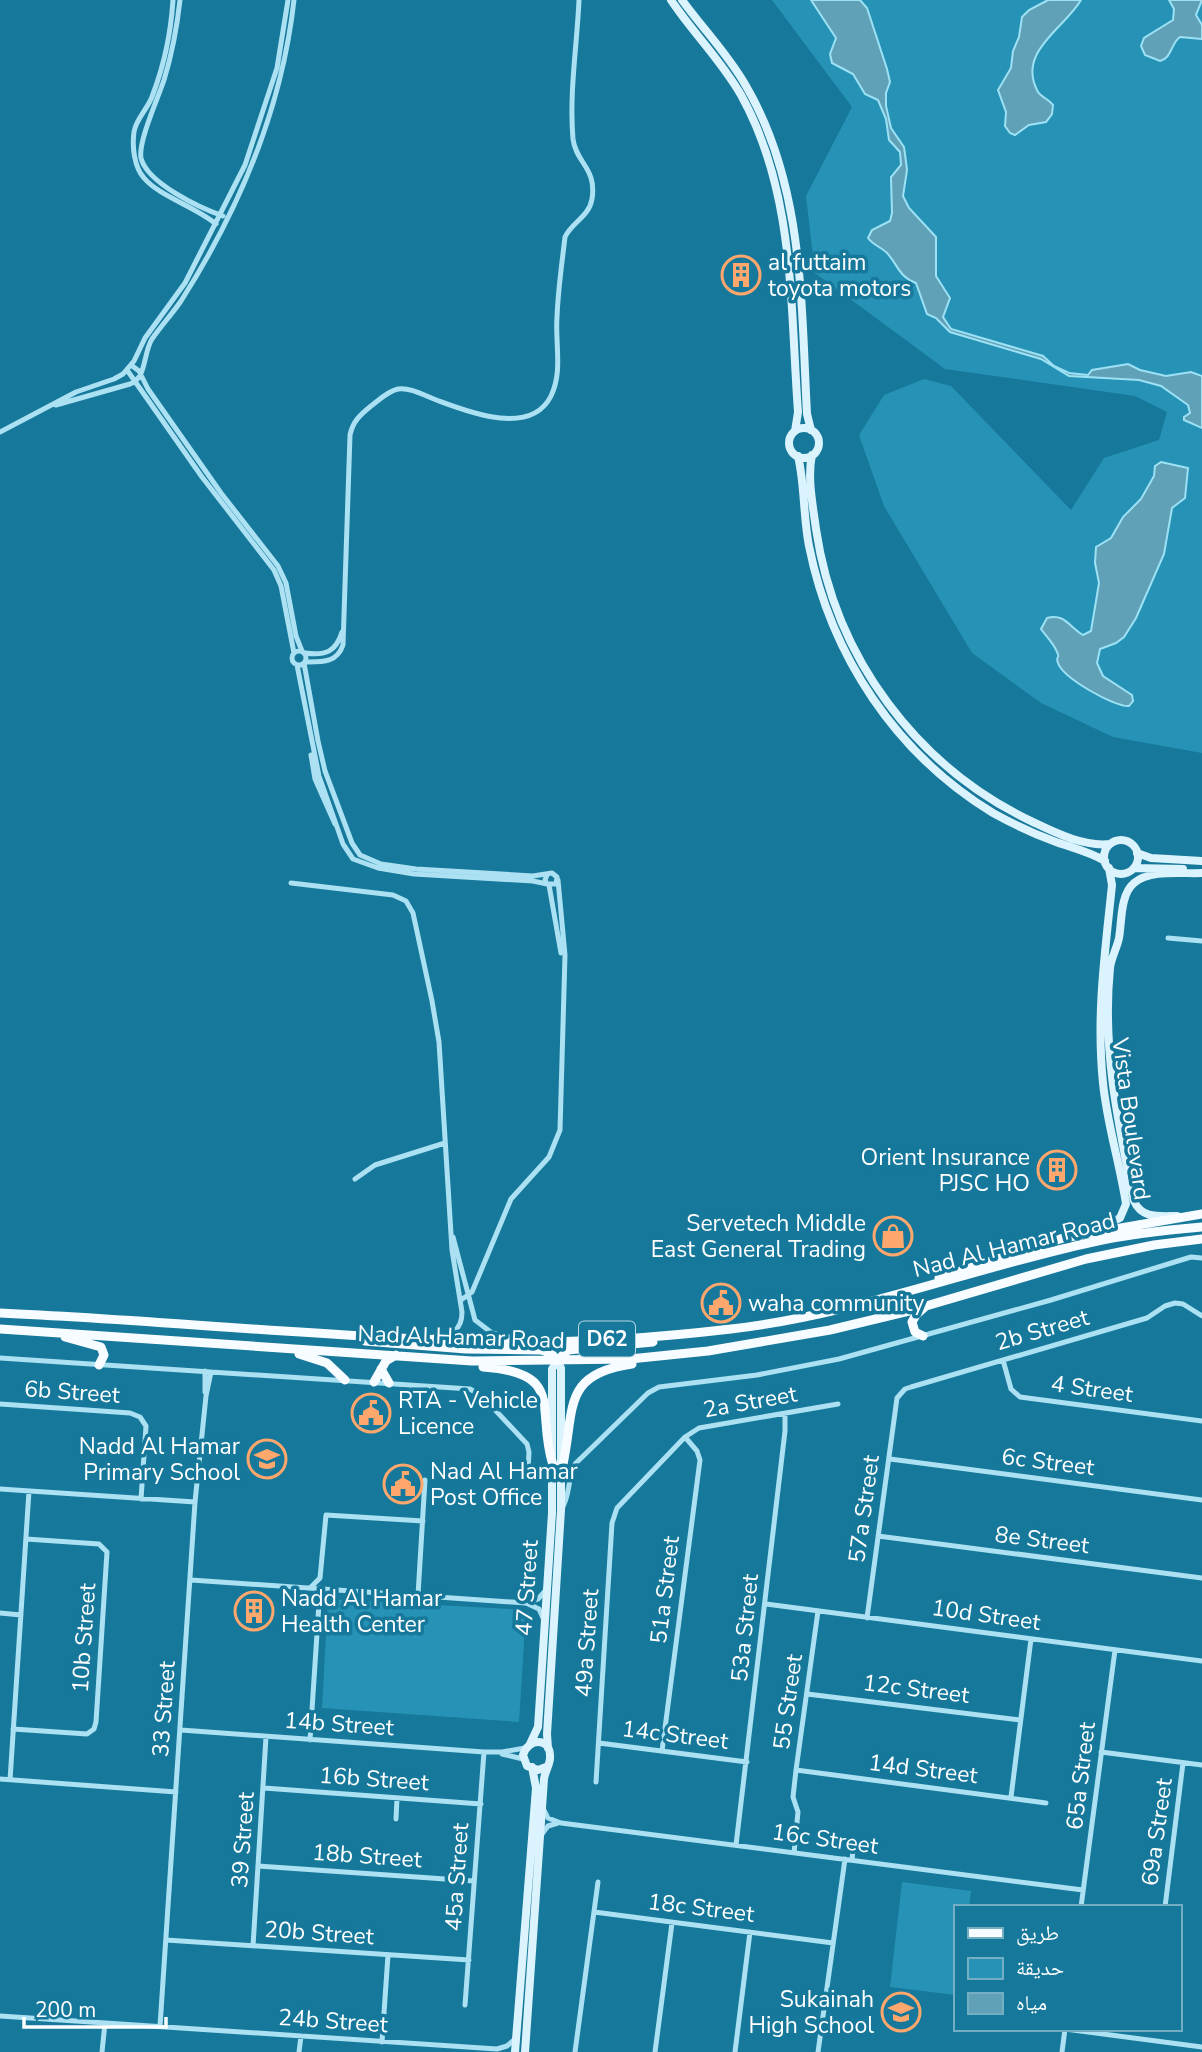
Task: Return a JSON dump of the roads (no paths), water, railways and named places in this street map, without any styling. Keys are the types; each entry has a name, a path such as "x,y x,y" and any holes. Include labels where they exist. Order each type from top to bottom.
{"main road":[{"path":"925,1288 943,1277 1092,1231 1202,1214"},
{"name":"Nad Al Hamar Road","path":"0,1313 469,1341 638,1338 775,1322 925,1288 1093,1242 1202,1227"},
{"name":"Nad Al Hamar Road","path":"0,1329 472,1361 610,1360 671,1355 810,1335 928,1305 1086,1259 1202,1239"},
{"path":"923,1336 915,1332 912,1322 915,1315 928,1305"},
{"path":"267,1329 287,1334 466,1349 541,1350 551,1353 558,1361 568,1350 710,1335 728,1329"},
{"path":"50,1332 99,1346 104,1354 99,1365"},
{"path":"284,1349 327,1363 345,1380"},
{"path":"373,1382 389,1359 397,1354"},
{"path":"558,1464 573,1403 583,1382 608,1368 671,1355"},
{"path":"434,1359 443,1364 507,1368 534,1381 546,1404 558,1464"},
{"path":"381,1369 389,1383"}],"street":[{"path":"173,0 169,31 155,88 134,130 134,152 139,172 144,178 223,228"},
{"path":"180,0 171,54 145,133 141,152 143,164 149,174 191,201 228,220"},
{"path":"0,432 76,392 114,379 129,368 145,338 185,283 245,165 265,111 282,46 288,0"},
{"path":"53,406 134,383 141,375 150,342 182,299 228,220 257,149 277,92 294,0"},
{"path":"297,665 329,661 338,655 343,645 350,435 360,414 393,391 404,389 466,410 523,419 541,410 553,390 558,364 557,319 565,237 570,228 587,212 593,189 589,171 577,152 573,136 579,0"},
{"path":"671,0 735,84 754,121 773,173 786,240 798,415 790,447 799,456 809,544 825,604 850,662 884,715 927,762 976,802 1021,827 1107,865 1121,874 1134,868 1202,872"},
{"path":"682,0 728,57 746,85 768,129 782,167 795,231 807,414 811,430 818,441 812,455 811,473 815,521 828,584 849,639 887,704 937,759 995,801 1026,819 1089,844 1126,841 1133,845 1137,853 1134,868"},
{"path":"138,121 146,121 149,124"},
{"path":"134,130 145,133"},
{"path":"129,368 141,375 148,389 214,482 278,566 286,583 296,636 304,652 317,741 335,800 354,848 368,860 416,869 533,876 554,873 558,880 565,955 560,1121 557,1140 549,1157 511,1199 474,1289 468,1297 461,1300"},
{"path":"129,368 134,383 209,487 274,570 281,586 294,653 292,660 297,665 319,776 349,855 357,862 396,872 533,881 548,885 554,885 558,880"},
{"path":"795,431 803,428 811,430"},
{"path":"799,456 812,455"},
{"path":"294,653 321,655 333,649 343,626"},
{"path":"1107,865 1105,852 1110,844"},
{"path":"1137,853 1152,858 1202,861"},
{"name":"Vista Boulevard","path":"1092,1231 1118,1220 1125,1211 1126,1201 1103,1085 1099,1010 1112,886 1107,865"},
{"name":"Vista Boulevard","path":"1190,1215 1151,1216 1139,1210 1134,1200 1113,1099 1108,1048 1110,964 1118,945 1125,898 1133,884 1150,876 1202,872"},
{"path":"547,875 545,879 564,977"},
{"path":"290,883 393,895 406,901 411,909 436,1021 455,1273 462,1321 453,1333 401,1337"},
{"path":"1168,938 1202,941"},
{"path":"355,1179 375,1165 445,1143"},
{"path":"1116,1158 1126,1162"},
{"path":"452,1234 475,1320 485,1330 527,1341"},
{"path":"561,1510 569,1496 575,1464 653,1389 664,1385 796,1368 923,1336 1191,1257 1202,1258"},
{"name":"2b Street","path":"896,1405 900,1393 905,1389 1147,1318 1172,1303 1183,1304 1202,1316"},
{"name":"Nad Al Hamar Road","path":"0,1358 470,1389 479,1393 524,1441 530,1452 528,1469"},
{"name":"4 Street","path":"1003,1360 1012,1390 1020,1396 1202,1421"},
{"name":"47 Street","path":"548,1748 561,1510 552,1369 558,1361"},
{"name":"33 Street","path":"160,2026 195,1502 208,1372"},
{"name":"6b Street","path":"0,1404 141,1416 146,1426 141,1499"},
{"name":"2a Street","path":"617,1508 694,1430 704,1426 838,1404"},
{"name":"57a Street","path":"867,1618 896,1405"},
{"name":"53a Street","path":"736,1845 766,1604 785,1414"},
{"name":"51a Street","path":"662,1751 699,1460 697,1451 685,1437"},
{"name":"6c Street","path":"890,1459 1202,1500"},
{"name":"47 Street","path":"528,1746 538,1727 558,1464"},
{"path":"418,1595 425,1479"},
{"path":"0,1489 195,1502"},
{"path":"10,1780 29,1491"},
{"name":"49a Street","path":"596,1782 612,1523 617,1508"},
{"path":"334,1590 324,1583 322,1567 326,1514 423,1521"},
{"name":"8e Street","path":"878,1536 1202,1578"},
{"name":"10b Street","path":"13,1729 87,1734 94,1729 96,1722 107,1552 99,1544 26,1539"},
{"path":"310,1588 318,1581 322,1567"},
{"path":"191,1580 526,1603 539,1609 544,1624"},
{"path":"310,1740 320,1588"},
{"path":"526,1603 538,1599 547,1588"},
{"name":"10d Street","path":"766,1604 1202,1661"},
{"name":"55 Street","path":"794,1853 798,1812 793,1797 818,1611"},
{"path":"0,1613 21,1615"},
{"path":"1011,1797 1031,1639"},
{"name":"65a Street","path":"1081,1905 1115,1650"},
{"name":"12c Street","path":"807,1694 1020,1720"},
{"name":"14b Street","path":"181,1730 484,1752 528,1746"},
{"name":"39 Street","path":"253,1946 266,1737"},
{"path":"525,2052 546,1767 551,1758 548,1748 542,1743 528,1746 523,1759 527,1766 538,1770 546,1767"},
{"name":"14c Street","path":"599,1743 747,1762"},
{"name":"45a Street","path":"465,2005 484,1752"},
{"name":"14b Street","path":"496,1752 523,1759"},
{"path":"1101,1752 1202,1765"},
{"name":"69a Street","path":"1164,1905 1184,1763"},
{"path":"515,2052 536,1788 532,1767"},
{"name":"14d Street","path":"796,1770 1046,1803"},
{"path":"0,1779 176,1792"},
{"name":"16b Street","path":"264,1788 481,1804"},
{"path":"396,1819 397,1798"},
{"path":"543,1807 548,1818 561,1823"},
{"path":"541,1836 548,1826 561,1823"},
{"name":"16c Street","path":"561,1823 1083,1890"},
{"path":"818,2052 833,1943 854,1839"},
{"name":"18b Street","path":"258,1866 474,1881"},
{"path":"575,2052 598,1882"},
{"name":"18c Street","path":"594,1912 833,1943"},
{"path":"655,2052 672,1923"},
{"path":"734,2052 750,1932"},
{"name":"20b Street","path":"166,1940 468,1960"},
{"path":"382,2042 388,1955"},
{"name":"24b Street","path":"0,2016 500,2051 516,2038"},
{"path":"103,2052 105,2023"},
{"path":"1062,2052 1065,2031"},
{"path":"1080,2031 1202,2047"},
{"path":"1147,2040 1148,2031"},
{"path":"299,2052 301,2036"}],"water":[{"path":"811,0 860,0 867,8 890,82 886,93 886,106 891,128 904,147 907,170 903,196 909,208 936,237 936,276 950,298 943,317 951,329 1043,356 1054,366 1069,373 1088,375 1092,370 1128,364 1140,370 1166,376 1191,372 1202,376 1202,428 1184,420 1190,413 1188,405 1161,386 1139,380 1069,376 1041,359 950,332 936,318 927,314 916,283 906,277 887,253 868,238 872,230 890,221 891,177 901,165 900,152 889,140 886,119 878,100 865,94 853,74 832,63 830,54 836,38"},
{"path":"1048,0 1081,0 1045,42 1033,65 1033,78 1038,92 1053,105 1052,114 1046,122 1029,125 1015,135 1005,126 1006,112 998,90 1011,68 1022,17"},
{"path":"1169,0 1202,0 1196,15 1202,25 1202,39 1180,37 1167,57 1160,61 1145,55 1141,46 1144,38 1173,20 1174,9"},
{"path":"1161,462 1188,468 1185,498 1172,508 1164,554 1136,618 1124,637 1100,649 1097,663 1103,676 1132,695 1133,701 1129,706 1122,705 1090,690 1069,676 1058,663 1056,649 1041,629 1047,618 1058,617 1083,635 1091,631 1099,583 1095,563 1096,547 1111,538 1123,517 1141,499 1154,476 1155,466"}],"place":[{"name":"al futtaim toyota motors","path":"741,275"},
{"name":"Orient Insurance PJSC HO","path":"1057,1170"},
{"name":"Servetech Middle East General Trading","path":"893,1236"},
{"name":"waha community","path":"721,1303"},
{"name":"RTA - Vehicle Licence","path":"371,1413"},
{"name":"Nadd Al Hamar Primary School","path":"267,1459"},
{"name":"Nad Al Hamar Post Office","path":"403,1484"},
{"name":"Nadd Al Hamar Health Center","path":"254,1611"},
{"name":"Sukainah High School","path":"901,2012"}]}
